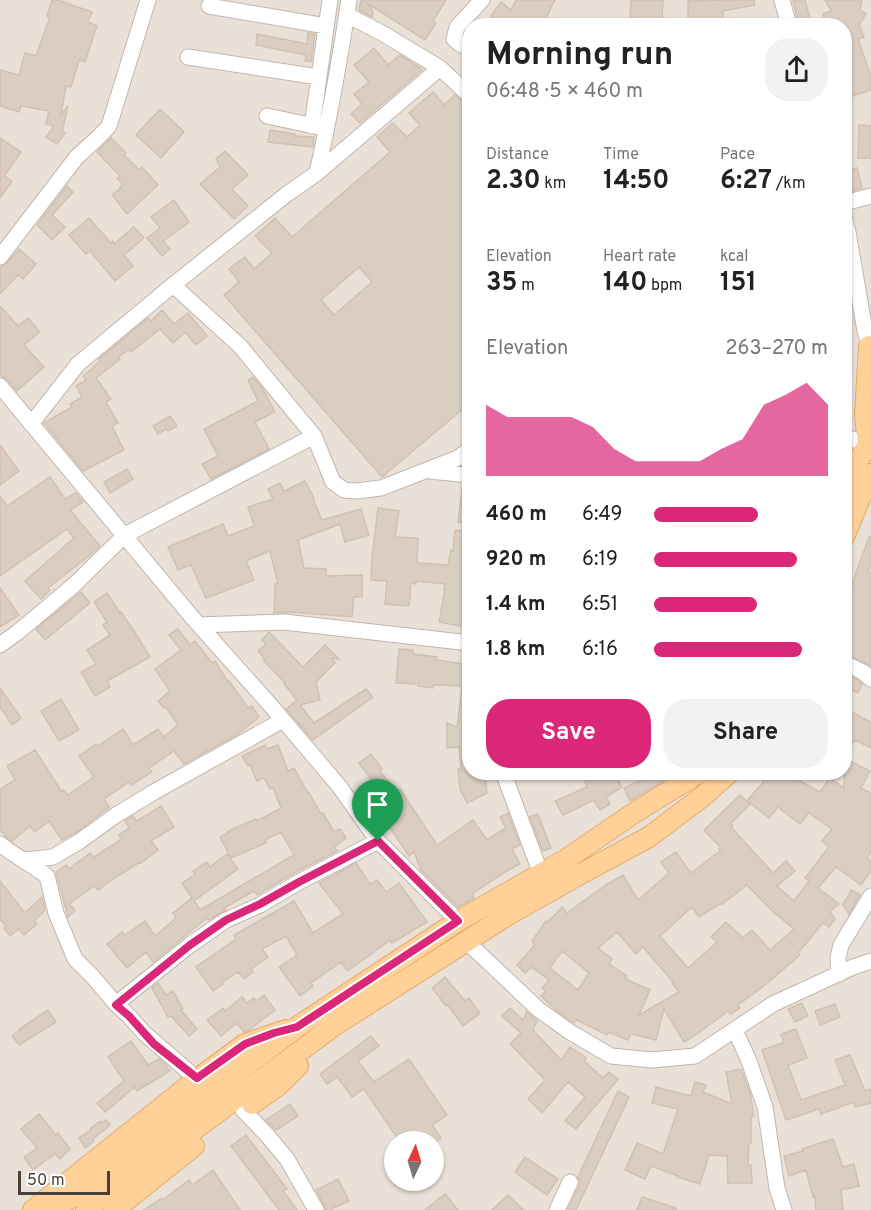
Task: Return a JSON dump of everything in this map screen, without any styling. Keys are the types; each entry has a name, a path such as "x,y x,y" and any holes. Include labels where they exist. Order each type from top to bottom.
{"main road":[{"path":"852,471 870,443 865,415 869,342"},
{"path":"852,518 871,474"},
{"path":"86,1210 297,1027 458,921 565,860 687,780"},
{"path":"53,1210 166,1139 335,1025 466,941 575,877 650,837 721,780"},
{"path":"33,1210 197,1078 245,1044 297,1027"},
{"path":"115,1210 194,1146 279,1085 297,1068 310,1044"}],"street":[{"path":"0,257 76,158 109,126 148,0"},
{"path":"317,173 319,77 330,0"},
{"path":"465,18 482,0"},
{"path":"782,0 787,18"},
{"path":"209,6 326,26"},
{"path":"319,127 348,8 382,33 440,68 462,89"},
{"path":"462,22 457,27 454,39 462,45"},
{"path":"188,57 319,77"},
{"path":"31,424 78,364 173,285 287,194 317,173 440,68"},
{"path":"267,116 319,127"},
{"path":"852,201 871,196"},
{"path":"852,253 869,342"},
{"path":"173,285 240,346 314,436 333,482 344,490 381,488 462,455"},
{"path":"0,386 199,625 339,786 378,841 458,921"},
{"path":"0,645 74,585 125,535 314,436"},
{"path":"852,438 870,443"},
{"path":"424,471 462,474"},
{"path":"199,625 284,622 462,642"},
{"path":"852,667 871,678"},
{"path":"24,860 52,857 80,841 116,815 283,720"},
{"path":"506,780 541,874"},
{"path":"116,1005 190,945 226,920 378,841"},
{"path":"0,844 47,876 56,913 75,959 154,1044 197,1078"},
{"path":"839,974 838,958 842,945 871,896"},
{"path":"466,941 538,1009 570,1032 611,1056 652,1060 695,1056 773,1004 871,960"},
{"path":"735,1030 765,1107 777,1188 784,1210"},
{"path":"243,1110 287,1159 316,1210"},
{"path":"557,1210 570,1182"}],"shaded area":[{"path":"0,0 871,0 871,1210 0,1210"}],"building":[{"path":"52,0 92,12 88,22 97,26 85,62 79,60 71,87 66,86 61,114 68,106 62,132 65,133 57,144 46,137 54,126 46,124 49,111 21,106 19,112 0,106 0,70 19,75 25,53 36,56 50,17 47,16"},
{"path":"361,0 446,0 433,21 436,23 425,40 367,3 373,11 372,17 359,10"},
{"path":"516,0 555,0 546,18 494,18 491,16 501,2 511,10"},
{"path":"631,0 663,0 662,18 630,18"},
{"path":"754,0 755,5 723,11 723,18 688,18 688,1"},
{"path":"793,0 805,0 810,18 797,18"},
{"path":"825,0 862,0 860,10 866,14 859,25 864,37 858,39 871,76 871,90 852,96 852,18 824,18 823,14 831,11"},
{"path":"308,33 315,34 311,62 305,61 306,55 256,45 257,34 307,44"},
{"path":"374,48 388,65 400,55 422,70 360,123 351,114 362,104 354,94 369,82 354,65"},
{"path":"433,92 444,105 455,95 462,101 462,410 382,477 224,295 239,282 229,269 245,257 254,269 272,253 255,236 275,218 292,237 390,152 377,137 393,123 407,137 420,125 409,113","holes":["359,267 372,282 334,315 321,300"]},
{"path":"160,109 184,132 161,158 136,135"},
{"path":"859,125 871,126 871,158 858,158"},
{"path":"270,130 295,134 294,136 314,137 313,147 268,142"},
{"path":"0,138 21,152 4,176 12,181 0,198"},
{"path":"111,138 139,170 142,167 158,185 127,214 112,195 123,184 117,178 120,176 97,152"},
{"path":"225,151 248,175 232,189 248,206 234,219 200,184 220,167 216,159"},
{"path":"857,168 862,188 852,191 852,189 852,169"},
{"path":"67,186 73,192 52,215 65,227 52,240 37,225"},
{"path":"174,200 189,222 163,241 170,249 162,256 147,238 160,228 151,217"},
{"path":"89,218 111,243 113,241 114,244 134,227 144,238 124,255 133,266 115,281 90,251 86,254 69,235"},
{"path":"19,249 36,264 23,279 18,275 0,294 0,267 7,263"},
{"path":"0,306 18,326 28,318 40,332 24,345 44,367 17,391 8,380 0,375"},
{"path":"162,310 174,324 188,313 207,336 196,345 185,332 173,343 160,329 131,352 128,350 96,378 111,399 106,402 118,423 112,426 124,450 83,471 44,423 72,407 70,404 82,397 76,386 86,380 83,376 100,361 99,359 148,318 151,321"},
{"path":"253,377 264,391 275,412 255,422 269,449 211,479 202,464 218,456 204,429 258,401 248,380"},
{"path":"170,416 177,426 158,434 153,426"},
{"path":"0,445 19,471 0,485"},
{"path":"127,469 133,479 110,493 104,482"},
{"path":"50,477 65,499 76,493 83,502 70,510 100,546 48,588 50,590 41,599 25,581 74,538 67,529 0,576 0,496 7,506"},
{"path":"305,481 322,520 361,509 369,535 345,542 340,524 298,540 304,568 326,569 326,576 362,575 362,597 354,597 352,617 290,612 274,613 275,584 278,584 270,551 246,561 254,580 206,598 191,565 178,570 168,547 223,524 228,536 254,526 248,507 273,499 268,489 280,483 284,491"},
{"path":"462,492 462,522 458,522"},
{"path":"378,508 399,511 395,537 418,538 417,561 419,563 448,565 451,550 453,551 455,530 462,531 462,626 439,622 445,584 416,581 416,584 411,583 409,606 385,604 387,581 371,580"},
{"path":"869,537 871,537 871,564 868,572 871,573 871,666 852,657 852,584"},
{"path":"0,588 19,615 0,627"},
{"path":"81,592 90,603 45,640 36,629"},
{"path":"107,593 150,657 107,681 110,687 95,696 81,672 96,664 87,650 110,635 103,625 107,622 94,602"},
{"path":"178,629 190,645 195,641 212,663 215,661 248,708 252,706 259,717 238,734 184,764 174,751 149,768 152,772 131,785 129,782 104,799 109,807 62,840 49,821 35,832 30,826 12,841 5,836 0,829 0,789 15,780 7,766 35,750 62,792 64,790 68,795 94,777 79,756 96,744 98,746 123,729 133,745 158,729 164,737 178,725 166,707 164,708 158,701 170,691 155,669 181,650 169,635"},
{"path":"269,632 303,667 325,645 339,659 332,658 335,663 316,682 320,700 300,705 314,723 366,689 373,697 313,740 286,709 297,700 258,651 266,644 262,640"},
{"path":"399,649 413,650 413,654 462,664 462,686 433,685 433,688 418,686 418,684 396,683"},
{"path":"852,677 862,684 858,693 852,690"},
{"path":"462,686 462,780 486,780 487,793 467,803 460,789 459,747 447,748 447,723 457,727"},
{"path":"0,688 21,718 12,725 0,707"},
{"path":"61,699 79,730 59,741 41,711"},
{"path":"852,712 871,722 871,748 855,740 852,744"},
{"path":"265,745 267,749 278,745 288,771 294,768 334,832 340,829 346,838 334,847 337,851 257,895 254,891 224,908 226,910 209,920 207,918 153,962 146,952 127,968 107,944 122,932 125,935 145,921 155,936 176,918 173,913 192,898 182,883 195,875 193,871 207,862 210,867 227,854 238,869 194,901 200,910 294,855 281,832 265,840 266,843 231,858 220,837 228,831 256,819 257,821 281,808 273,788 270,789 264,778 257,781 250,765 248,766 242,756"},
{"path":"371,754 382,769 380,771 396,792 400,789 437,845 473,820 487,840 506,828 500,817 508,813 520,845 512,849 520,864 472,894 474,898 458,907 421,870 414,852 409,856 384,819 387,817 372,797 380,791 359,763"},
{"path":"852,762 870,771 861,788 871,793 871,852 867,858 871,861 871,871 861,885 836,867 818,888 839,904 830,911 835,919 829,927 823,923 798,953 800,955 738,1005 740,1008 731,1014 728,1011 684,1042 664,1009 656,1040 631,1034 628,1040 608,1032 607,1035 577,1020 574,1023 541,996 546,991 542,988 549,980 531,967 525,973 517,965 535,945 532,941 546,921 548,922 562,907 567,913 623,875 638,900 669,873 661,862 676,852 691,873 720,851 721,848 704,830 740,795 750,804 731,823 733,826 731,827 773,873 786,861 795,871 777,886 794,901 809,881 805,878 829,847 822,841 832,829 809,813 800,824 778,807 769,818 747,801 763,780 798,780 820,792 829,780 833,780 844,788 844,780 852,780","holes":["747,885 770,909 794,929 770,950 752,930 743,938 726,922 711,937 717,942 688,968 660,936 692,907 699,917 722,904","617,932 636,954 643,947 679,992 639,1015 650,990 625,979 627,976 609,964 612,959 598,948","562,951 589,973 578,990 550,968"]},
{"path":"584,780 618,780 622,787 606,797 610,804 600,810 594,800 563,815 555,801 587,787"},
{"path":"641,780 663,781 630,801 624,788"},
{"path":"161,806 174,827 151,841 158,850 98,890 94,886 69,904 75,910 68,917 56,872 66,865 69,869 90,853 94,857 122,839 119,835 129,828 125,821 133,816 137,821"},
{"path":"538,814 551,848 543,851 530,817"},
{"path":"356,863 370,884 377,880 386,892 399,883 427,922 392,943 390,940 347,971 341,962 311,983 313,986 300,996 279,967 297,955 286,936 262,949 268,957 251,969 253,972 244,979 238,972 213,991 196,967 236,939 234,935 294,901 313,933 343,914 319,883"},
{"path":"0,881 24,912 42,897 45,910 34,921 37,924 24,935 19,929 10,936 0,919"},
{"path":"851,890 860,895 849,914 843,905"},
{"path":"445,977 465,1001 469,998 480,1013 463,1026 432,988"},
{"path":"158,983 166,995 173,991 183,1009 181,1010 197,1029 189,1036 171,1016 168,1017 152,988"},
{"path":"264,995 275,1010 249,1030 244,1032 237,1023 221,1036 207,1020 223,1008 225,1011 242,997 247,1003 254,998 256,1001"},
{"path":"802,1003 808,1016 795,1022 788,1009"},
{"path":"835,1004 840,1017 820,1025 815,1011"},
{"path":"510,1008 523,1020 527,1012 537,1021 533,1030 561,1060 570,1047 586,1058 584,1061 603,1078 609,1072 618,1079 576,1129 565,1121 585,1097 568,1082 542,1113 528,1099 545,1080 510,1044 521,1033 502,1016"},
{"path":"48,1010 56,1022 19,1045 12,1036"},
{"path":"796,1029 807,1058 788,1065 801,1100 845,1085 835,1060 850,1055 865,1091 871,1089 871,1103 855,1107 854,1102 821,1114 819,1109 786,1120 762,1050 784,1042 781,1034"},
{"path":"371,1036 379,1046 358,1061 374,1082 409,1059 447,1115 432,1125 436,1131 393,1131 364,1089 352,1097 337,1077 327,1084 320,1074"},
{"path":"131,1041 148,1065 159,1059 170,1071 137,1091 135,1087 105,1112 97,1103 124,1081 108,1057"},
{"path":"741,1069 750,1093 754,1116 751,1117 748,1165 751,1165 752,1183 728,1183 727,1156 709,1155 700,1184 651,1166 645,1179 625,1170 637,1143 663,1154 678,1109 652,1103 656,1087 691,1096 695,1082 706,1085 703,1092 732,1104 726,1072"},
{"path":"618,1091 629,1097 576,1210 568,1210 579,1186 578,1177"},
{"path":"290,1104 298,1116 276,1130 266,1120"},
{"path":"39,1114 70,1149 60,1159 55,1154 33,1170 24,1157 37,1148 21,1129"},
{"path":"106,1120 110,1125 85,1148 79,1138 100,1121 101,1123"},
{"path":"246,1135 287,1189 283,1191 297,1210 279,1210 231,1146"},
{"path":"833,1139 843,1167 854,1164 859,1186 841,1190 843,1210 816,1210 815,1196 813,1197 806,1170 789,1176 784,1156"},
{"path":"525,1157 558,1179 547,1195 515,1172"},
{"path":"213,1170 240,1210 144,1210 162,1198 164,1199 189,1180 192,1185"},
{"path":"338,1179 349,1201 326,1210 316,1190"},
{"path":"445,1194 458,1210 425,1210"},
{"path":"508,1195 523,1210 492,1210"},
{"path":"642,1197 676,1208 676,1210 637,1210"}],"route":[{"path":"378,841 458,921 297,1027 245,1044 197,1078 154,1044 116,1005 190,945 226,920 378,841"}]}
